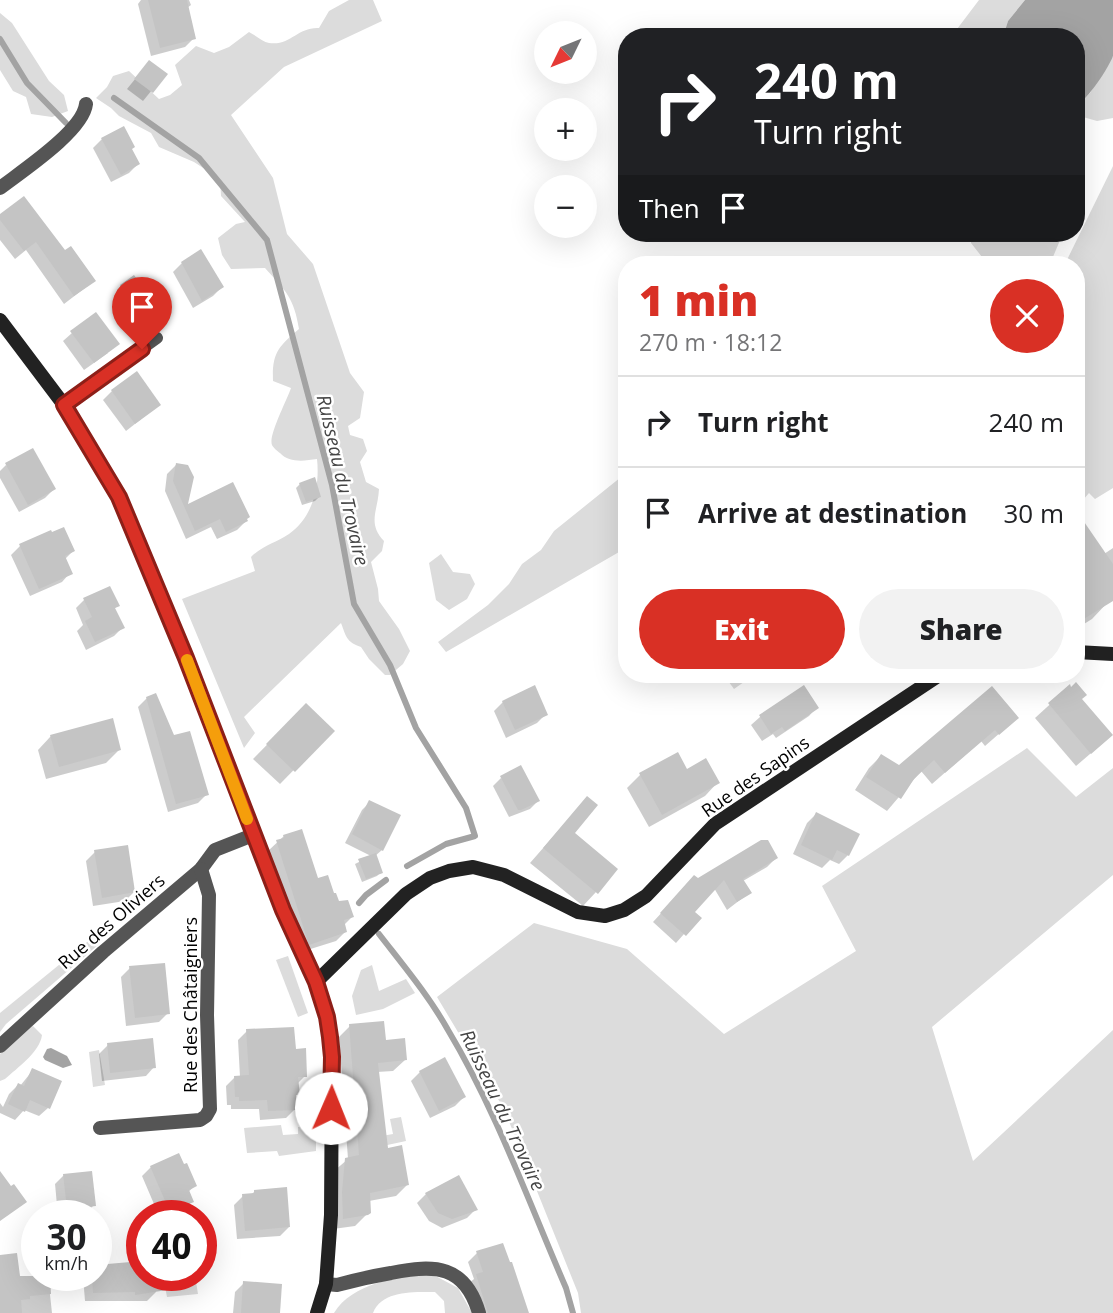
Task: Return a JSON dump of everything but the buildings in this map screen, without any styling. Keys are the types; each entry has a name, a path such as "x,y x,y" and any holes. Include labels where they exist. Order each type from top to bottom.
{"street":[{"path":"0,188 60,141 85,114 86,104"},
{"path":"0,320 64,405 119,497 186,658 253,835 316,982 327,1017 332,1057 331,1215 326,1284 317,1313"},
{"path":"1085,652 1113,654"},
{"name":"Rue des Sapins","path":"316,982 406,894 430,878 450,871 473,867 504,875 578,912 605,916 624,911 646,896 715,824 927,683"},
{"name":"Rue des Oliviers","path":"0,1046 103,952 201,869 209,845 253,835"},
{"name":"Rue des Châtaigniers","path":"100,1128 200,1120 210,1110 207,1015 209,895 201,869"},
{"path":"326,1284 337,1285 414,1268 434,1268 449,1271 459,1278 474,1295 479,1313"}],"lane":[{"path":"64,405 158,338"}],"shaded area":[{"path":"349,0 373,0 382,21 284,67 231,115 273,178 287,234 313,264 350,373 364,392 360,418 348,426 350,435 363,439 367,451 360,462 366,482 379,489 375,522 384,541 382,551 371,562 379,601 399,629 410,651 403,664 390,675 385,675 361,647 349,641 341,623 244,717 255,733 244,748 182,599 255,571 251,557 289,534 309,510 316,490 317,459 292,460 272,445 275,426 291,388 273,381 275,357 281,346 299,329 297,318 288,296 265,268 231,269 222,255 218,238 236,224 245,222 221,196 220,179 194,162 159,147 151,133 119,116 96,98 113,76 129,71 159,99 170,95 182,85 175,65 196,46 214,53 229,47 249,32 267,42 283,42 305,30 319,28 329,11"},
{"path":"979,0 1025,0 1008,21 1006,28 958,28"},
{"path":"1025,0 1113,0 1113,56 1085,98 1085,28 1006,28 1008,21"},
{"path":"0,13 12,23 49,81 64,95 68,111 52,117 31,114 26,97 13,91 0,70"},
{"path":"1113,56 1113,118 1097,121 1085,118 1085,98"},
{"path":"1113,166 1113,488 1095,499 1089,493 1085,498 1085,256 1069,256 1076,242 1085,242 1085,223"},
{"path":"1059,242 1053,256 981,256 971,243"},
{"path":"618,479 618,553 446,652 438,642 488,605 509,584 522,564 541,550 554,531"},
{"path":"441,554 453,572 470,574 475,584 467,599 449,610 436,600 429,563"},
{"path":"730,683 742,683 734,689"},
{"path":"1027,748 1076,797 1113,768 1113,875 932,1027 973,1161 1113,1030 1113,1313 581,1313 578,1293 504,1109 437,997 534,923 627,949 724,1034 856,951 822,886"},
{"path":"92,938 99,944 0,1032 0,1013"},
{"path":"288,956 308,1013 298,1017 276,960"},
{"path":"372,965 379,991 406,979 415,993 383,1009 356,1015 352,996 361,970"},
{"path":"33,1026 42,1035 37,1048 0,1081 0,1054 19,1035"},
{"path":"51,1048 67,1056 72,1065 63,1068 45,1060 43,1057 47,1049"},
{"path":"99,1050 105,1085 93,1087 89,1052"},
{"path":"401,1117 406,1141 378,1147 376,1137 393,1134 390,1119"},
{"path":"281,1125 283,1135 298,1134 298,1127 316,1126 316,1151 279,1156 277,1151 247,1153 244,1128"},
{"path":"430,1273 458,1288 472,1313 445,1313 444,1301 435,1292 427,1292 391,1296 377,1305 373,1313 334,1313 342,1303 364,1288"},
{"path":"166,1291 198,1291 198,1294 167,1297"}],"waterway":[{"name":"Ruisseau du Trovaire","path":"0,39 27,83 66,123"},
{"name":"Ruisseau du Trovaire","path":"114,98 199,158 267,240 332,485 354,604 390,665 416,728 466,808 475,836 446,844 407,866"},
{"path":"359,903 386,880"},
{"name":"Ruisseau du Trovaire","path":"379,934 441,1017 481,1092 566,1288 573,1313"}],"slow traffic":[{"path":"187,660 247,819"}],"route":[{"path":"142,349 64,405 119,497 186,658 283,910 316,982 330,1037 331,1108"}]}
